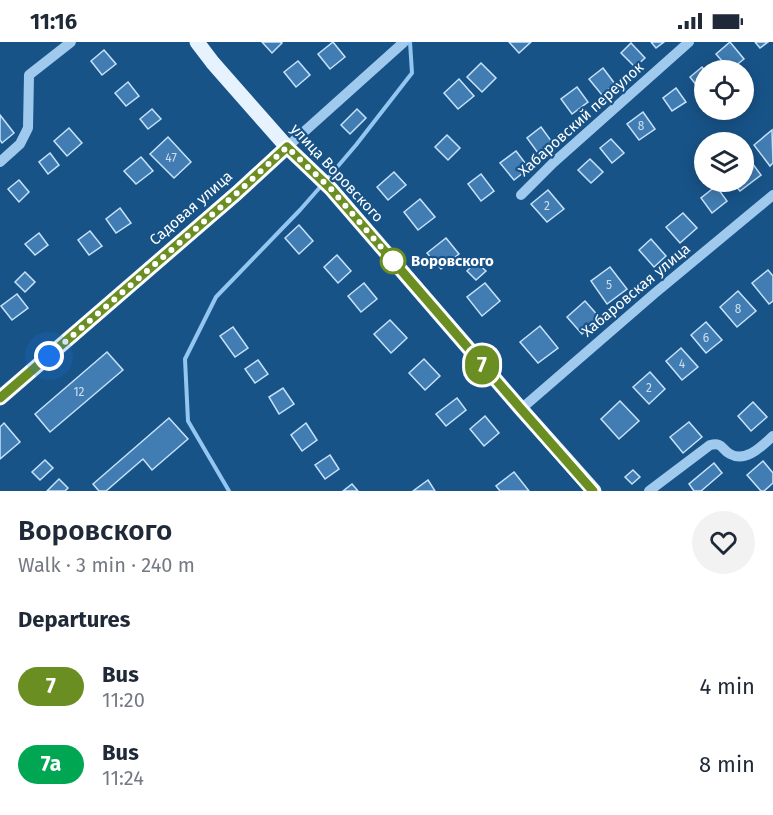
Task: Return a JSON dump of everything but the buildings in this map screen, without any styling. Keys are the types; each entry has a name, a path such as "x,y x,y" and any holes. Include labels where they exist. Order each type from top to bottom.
{"main road":[{"name":"улица Воровского","path":"197,42 287,147 331,189 594,491"},
{"name":"Садовая улица","path":"0,398 287,147"}],"street":[{"path":"0,162 21,144 28,128 29,75 71,42"},
{"name":"Хабаровский переулок","path":"521,195 553,163 689,42"},
{"name":"Садовая улица","path":"287,147 403,43"},
{"name":"Хабаровская улица","path":"521,409 654,293 773,195"},
{"path":"649,491 710,445 721,445 730,454 739,456 752,454 773,436"}],"waterway":[{"path":"327,179 412,73 410,42"},
{"path":"229,491 188,421 185,359 216,297 322,185"}],"bus line":[{"name":"7","path":"0,398 287,147 331,189 593,491"}],"place":[{"name":"Воровского","path":"393,261"}],"route":[{"path":"49,356 287,147 331,189 393,261"}]}
